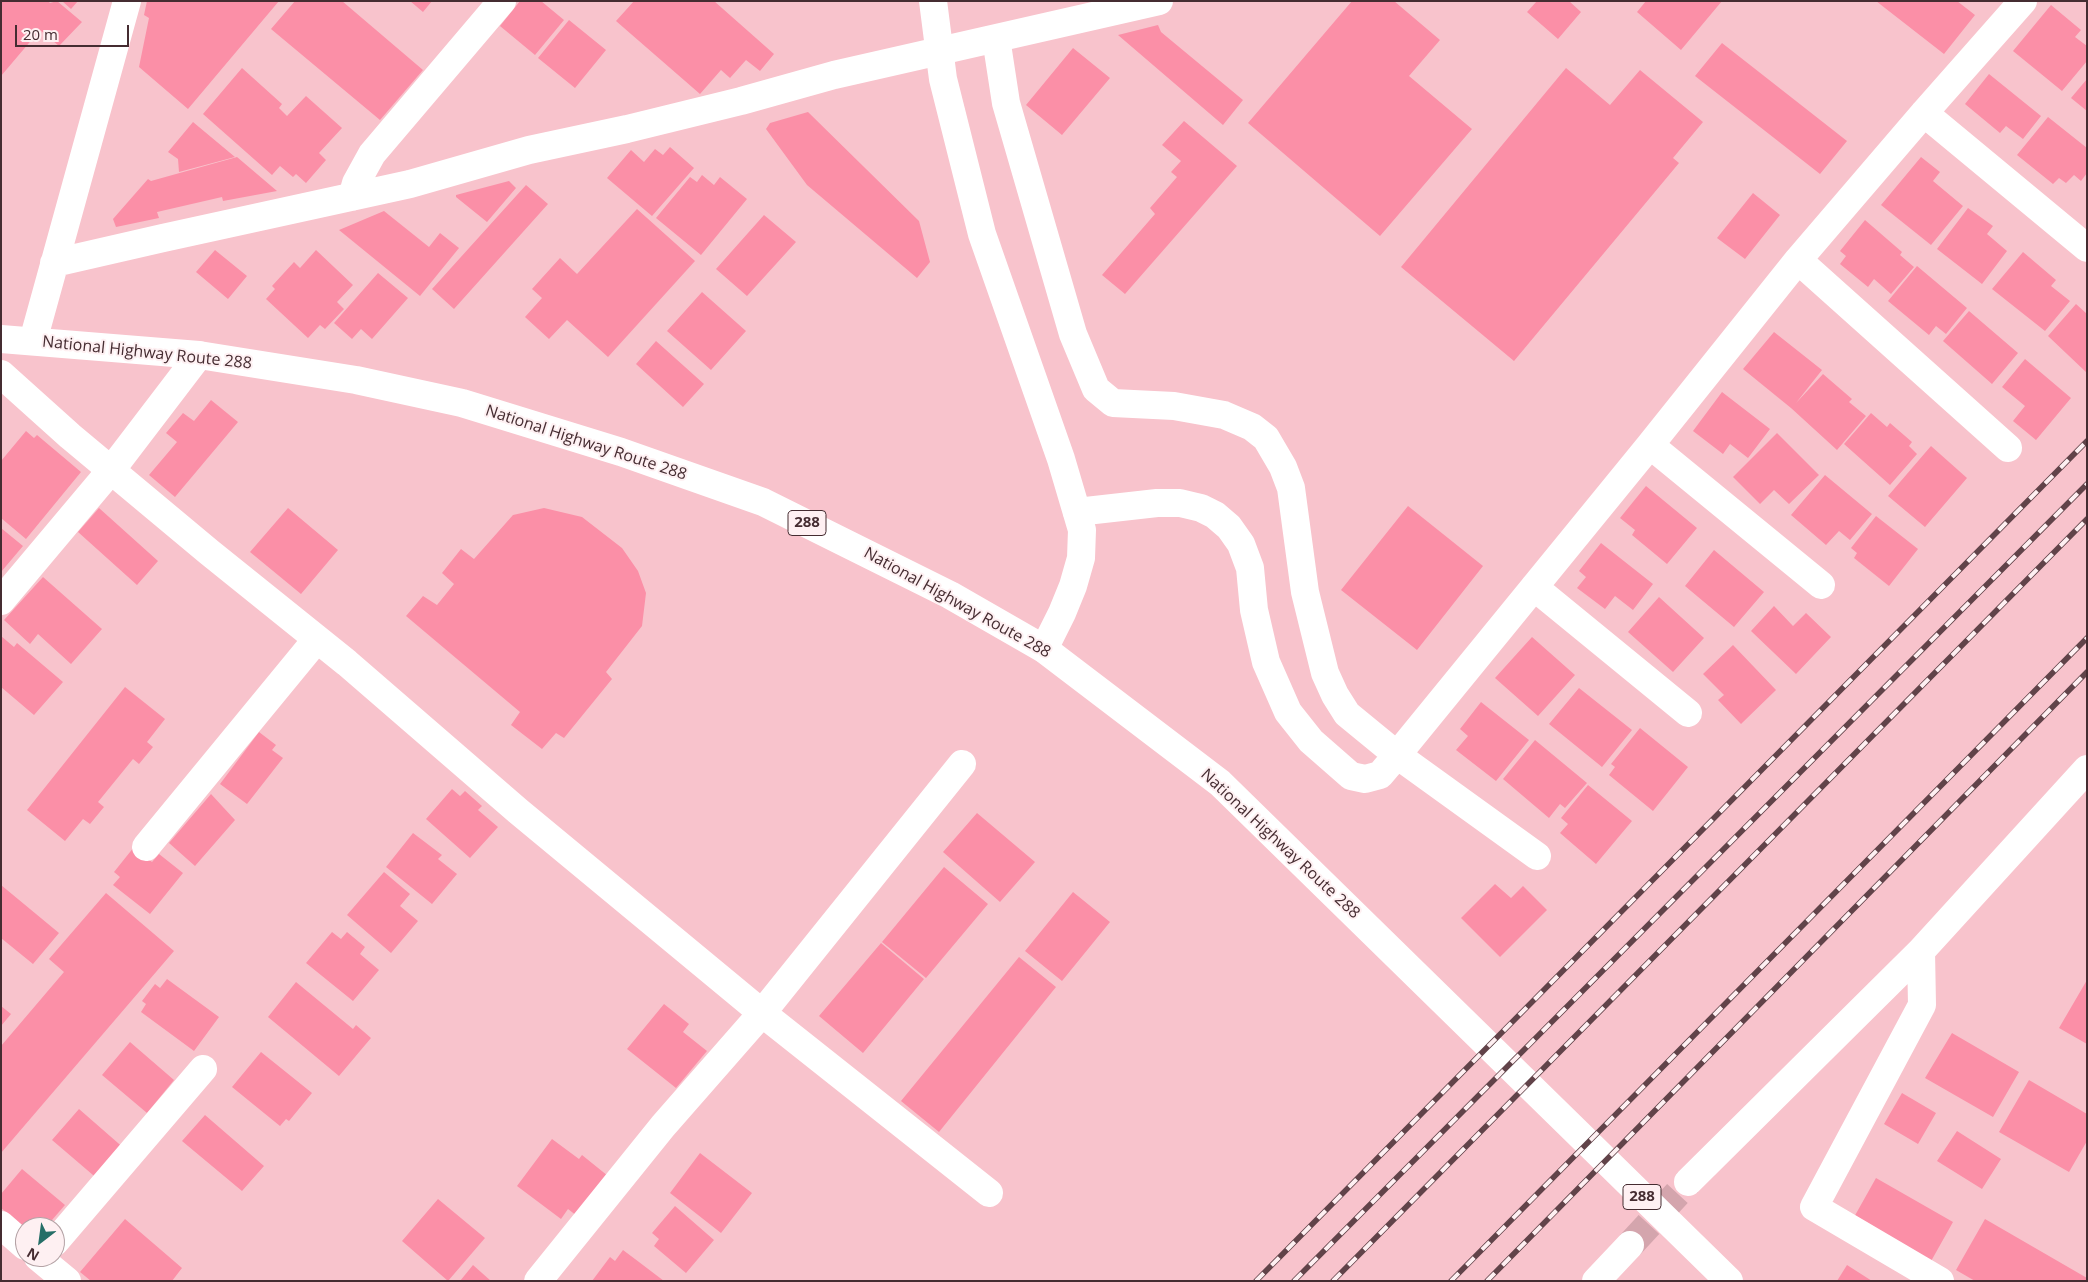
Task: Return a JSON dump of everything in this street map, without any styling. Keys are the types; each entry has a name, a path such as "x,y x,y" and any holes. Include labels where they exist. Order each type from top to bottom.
{"main road":[{"path":"33,341 127,1"},
{"path":"352,197 356,184 372,154 502,1"},
{"path":"933,1 944,79 982,234 1060,459 1082,530 1081,558 1066,604 1044,649"},
{"path":"54,264 410,184 529,150 627,129 741,101 834,74 1159,1"},
{"path":"1077,512 1180,502 1201,508 1215,515 1229,527 1244,552 1250,568 1254,610 1266,662 1288,712 1311,741 1351,776 1365,780 1380,775 1650,445 1798,260 1924,112 2023,1"},
{"path":"996,38 1006,103 1073,334 1096,389 1113,403 1174,406 1224,415 1252,427 1266,438 1284,467 1291,488 1305,592 1325,673 1335,696 1347,714 1397,755 1537,856"},
{"path":"1924,112 2087,248"},
{"path":"1798,260 2008,448"},
{"name":"National Highway Route 288","path":"1,339 199,354 356,380 462,403 621,452 763,502 950,595 1044,649 1220,783 1463,1023 1729,1281"},
{"path":"1,601 112,469 199,354"},
{"path":"1,374 70,436 317,639 518,810 762,1013 988,1193"},
{"path":"1650,445 1821,585"},
{"path":"1534,587 1688,713"},
{"path":"146,847 317,639"},
{"path":"538,1281 663,1126 762,1013 962,764"},
{"path":"1688,1182 1922,951 2087,769"},
{"path":"1922,951 1922,1006 1814,1207 1940,1281"},
{"path":"65,1224 203,1069"},
{"path":"1,1225 15,1235"},
{"path":"1596,1281 1630,1245"},
{"path":"53,1267 66,1281"}],"building":[{"path":"1,1 48,1 50,3 57,1 82,22 59,46 40,30 1,76"},
{"path":"62,1 78,1 71,9"},
{"path":"147,1 279,1 188,109 139,67 149,18 144,15"},
{"path":"295,1 342,1 423,70 380,120 271,29"},
{"path":"410,1 432,1 423,12"},
{"path":"520,1 541,1 564,20 535,55 500,26"},
{"path":"634,1 714,1 774,54 760,71 746,60 730,78 721,70 700,94 616,21"},
{"path":"1352,1 1394,1 1440,40 1409,76 1472,129 1380,236 1248,123"},
{"path":"1537,1 1569,1 1581,12 1558,39 1527,12"},
{"path":"1646,1 1722,1 1681,50 1637,12"},
{"path":"1876,1 1957,1 1975,15 1944,54"},
{"path":"2051,5 2081,30 2075,37 2087,46 2087,61 2062,91 2013,51"},
{"path":"569,20 606,50 575,88 538,58"},
{"path":"1158,25 1161,32 1243,100 1223,125 1118,35"},
{"path":"1722,43 1847,141 1820,174 1695,76"},
{"path":"1073,48 1110,78 1062,135 1026,105"},
{"path":"242,68 282,104 279,108 287,116 306,96 342,128 319,153 326,160 306,183 296,174 293,177 280,166 272,175 203,114"},
{"path":"1566,68 1610,105 1640,70 1703,122 1673,158 1679,163 1514,361 1401,267"},
{"path":"1989,74 2041,116 2023,139 2006,126 2000,133 1965,104"},
{"path":"2087,79 2087,111 2071,98"},
{"path":"808,112 919,221 930,262 917,278 807,185 766,129 770,123"},
{"path":"2048,117 2087,148 2087,173 2081,181 2074,175 2066,183 2059,178 2053,184 2017,155"},
{"path":"1184,121 1237,166 1125,294 1102,275 1155,214 1150,208 1177,177 1171,172 1181,161 1162,145"},
{"path":"193,122 235,157 179,172 178,159 168,152"},
{"path":"670,147 694,168 652,216 607,178 631,150 644,162 655,149 663,155"},
{"path":"237,157 277,191 223,201 222,197 157,212 159,218 116,227 113,219 148,179 151,181"},
{"path":"1921,157 1940,172 1933,181 1963,206 1931,245 1881,205"},
{"path":"702,175 714,185 720,177 747,199 701,255 656,218 690,177 697,182"},
{"path":"509,181 516,188 487,222 456,197 456,195"},
{"path":"526,185 548,204 454,309 432,289"},
{"path":"1753,193 1780,215 1745,259 1717,238"},
{"path":"1968,208 1993,226 1987,234 2007,251 1982,284 1937,249"},
{"path":"637,209 695,261 608,357 567,320 549,339 525,317 542,298 532,289 560,258 577,274"},
{"path":"384,211 429,247 440,233 459,248 420,296 339,230"},
{"path":"764,215 796,242 747,296 716,269"},
{"path":"1865,220 1902,252 1900,255 1914,267 1891,294 1874,279 1868,287 1840,264 1846,256 1840,251"},
{"path":"215,250 247,276 228,299 196,272"},
{"path":"316,250 353,285 337,302 344,309 325,329 320,325 308,338 266,299 275,289 272,286 294,262 300,268"},
{"path":"2023,252 2056,280 2051,286 2070,301 2045,331 1992,289"},
{"path":"1917,266 1967,308 1946,334 1936,326 1929,335 1888,301"},
{"path":"378,273 408,298 372,339 361,329 352,339 334,323"},
{"path":"702,292 746,331 711,370 667,331"},
{"path":"2076,304 2087,314 2087,373 2048,336"},
{"path":"1969,311 2018,353 1992,384 1943,341"},
{"path":"1774,332 1822,370 1796,403 1823,374 1852,399 1849,402 1866,416 1837,450 1791,408 1743,369"},
{"path":"656,341 704,384 683,407 636,364"},
{"path":"2025,359 2071,398 2036,440 2013,421 2025,406 2002,387"},
{"path":"1722,392 1770,429 1748,458 1730,444 1723,454 1693,431"},
{"path":"211,400 238,422 175,497 149,475 177,442 166,433 183,413 194,421"},
{"path":"1871,413 1887,427 1890,423 1912,442 1909,446 1917,454 1890,485 1844,444"},
{"path":"26,431 34,438 37,435 81,472 26,539 1,518 1,461"},
{"path":"1777,433 1819,475 1789,504 1774,490 1760,504 1733,477"},
{"path":"1931,446 1967,478 1925,527 1888,496"},
{"path":"1825,475 1872,514 1850,540 1839,531 1826,545 1791,515"},
{"path":"1646,486 1697,528 1667,564 1632,535 1635,530 1620,518"},
{"path":"1408,506 1483,566 1417,650 1341,590"},
{"path":"99,508 158,561 137,585 78,532"},
{"path":"288,508 338,550 301,594 250,552"},
{"path":"544,508 582,517 622,548 638,571 646,593 642,626 606,672 612,679 564,738 556,733 542,749 511,725 520,712 406,616 423,596 437,605 454,584 442,573 461,549 474,559 513,515"},
{"path":"1876,516 1918,549 1889,586 1854,558 1857,553 1851,548"},
{"path":"1,528 23,546 1,572"},
{"path":"1601,543 1653,584 1633,610 1615,596 1605,609 1577,588 1586,577 1579,571"},
{"path":"1714,550 1764,592 1734,627 1685,586"},
{"path":"43,577 102,629 71,664 38,634 30,644 4,620"},
{"path":"1659,597 1704,638 1673,672 1628,632"},
{"path":"1774,606 1793,626 1806,613 1831,637 1796,674 1751,631"},
{"path":"1,636 14,647 17,643 63,682 34,715 1,687"},
{"path":"1532,637 1575,675 1538,716 1495,678"},
{"path":"1733,645 1776,690 1741,724 1718,700 1724,695 1703,674"},
{"path":"125,687 165,719 147,742 153,747 139,764 133,759 98,802 104,807 90,824 83,819 65,841 27,810"},
{"path":"1579,688 1632,730 1602,767 1549,724"},
{"path":"1481,702 1529,740 1496,781 1456,750 1468,736 1460,729"},
{"path":"1640,728 1688,767 1653,811 1609,775 1615,767 1611,764"},
{"path":"259,732 276,745 272,750 283,758 247,804 220,784"},
{"path":"1535,740 1587,783 1565,808 1560,804 1549,818 1503,779"},
{"path":"1588,785 1632,821 1596,864 1560,833 1568,824 1561,818"},
{"path":"452,789 460,796 465,791 482,806 478,810 498,827 470,858 426,819"},
{"path":"211,794 235,820 195,866 169,843"},
{"path":"977,813 1035,862 1000,902 943,852"},
{"path":"413,833 442,855 438,859 457,874 432,904 386,867"},
{"path":"134,847 152,862 159,854 183,873 150,914 113,885 120,877 114,872"},
{"path":"944,867 988,904 926,978 882,942"},
{"path":"384,872 410,894 400,906 418,921 391,953 347,915"},
{"path":"1495,884 1511,898 1523,886 1547,910 1500,957 1461,918"},
{"path":"1,885 59,933 33,964 1,938"},
{"path":"1073,892 1110,922 1062,981 1025,951"},
{"path":"106,893 174,951 1,1153 1,1046 64,972 49,959"},
{"path":"332,932 341,939 347,932 365,947 360,954 379,970 353,1001 306,963"},
{"path":"881,943 924,979 863,1053 819,1016"},
{"path":"1019,957 1056,987 939,1132 901,1101"},
{"path":"167,979 219,1017 194,1051 141,1012 146,1004 142,1001 155,984 160,988"},
{"path":"2087,980 2087,1044 2059,1028"},
{"path":"296,982 353,1029 356,1025 371,1038 339,1076 268,1017"},
{"path":"664,1004 689,1024 683,1032 707,1051 676,1088 627,1049"},
{"path":"1,1006 11,1014 1,1026"},
{"path":"1952,1033 2019,1072 1993,1117 1925,1078"},
{"path":"130,1042 174,1080 147,1113 102,1075"},
{"path":"261,1052 312,1093 289,1121 286,1119 280,1126 232,1087"},
{"path":"2029,1080 2087,1114 2087,1141 2069,1172 1999,1132"},
{"path":"1902,1093 1936,1113 1918,1144 1884,1124"},
{"path":"79,1109 126,1150 100,1181 52,1140"},
{"path":"205,1115 264,1166 242,1191 182,1141"},
{"path":"1957,1131 2001,1159 1982,1189 1937,1161"},
{"path":"552,1139 579,1159 582,1155 608,1176 577,1216 568,1209 561,1219 517,1186"},
{"path":"700,1153 752,1193 721,1233 670,1193"},
{"path":"22,1169 65,1205 55,1217 15,1217 15,1220 1,1208 1,1194"},
{"path":"1876,1178 1953,1222 1930,1263 1853,1219"},
{"path":"438,1199 485,1238 448,1281 402,1241"},
{"path":"675,1206 714,1240 686,1273 654,1246 659,1239 652,1233"},
{"path":"125,1219 182,1268 172,1281 91,1281 80,1272"},
{"path":"1985,1219 2087,1278 2087,1281 1975,1281 1956,1270"},
{"path":"623,1250 664,1281 592,1281 610,1257 615,1261"},
{"path":"473,1265 491,1281 460,1281"},
{"path":"1847,1265 1872,1281 1837,1281"}],"tunnel":[{"path":"1630,1245 1688,1182"}],"railway":[{"path":"1256,1281 2087,441"},
{"path":"1294,1281 2087,484"},
{"path":"1333,1281 2087,519"},
{"path":"1451,1281 2087,638"},
{"path":"1487,1281 2087,672"}]}
